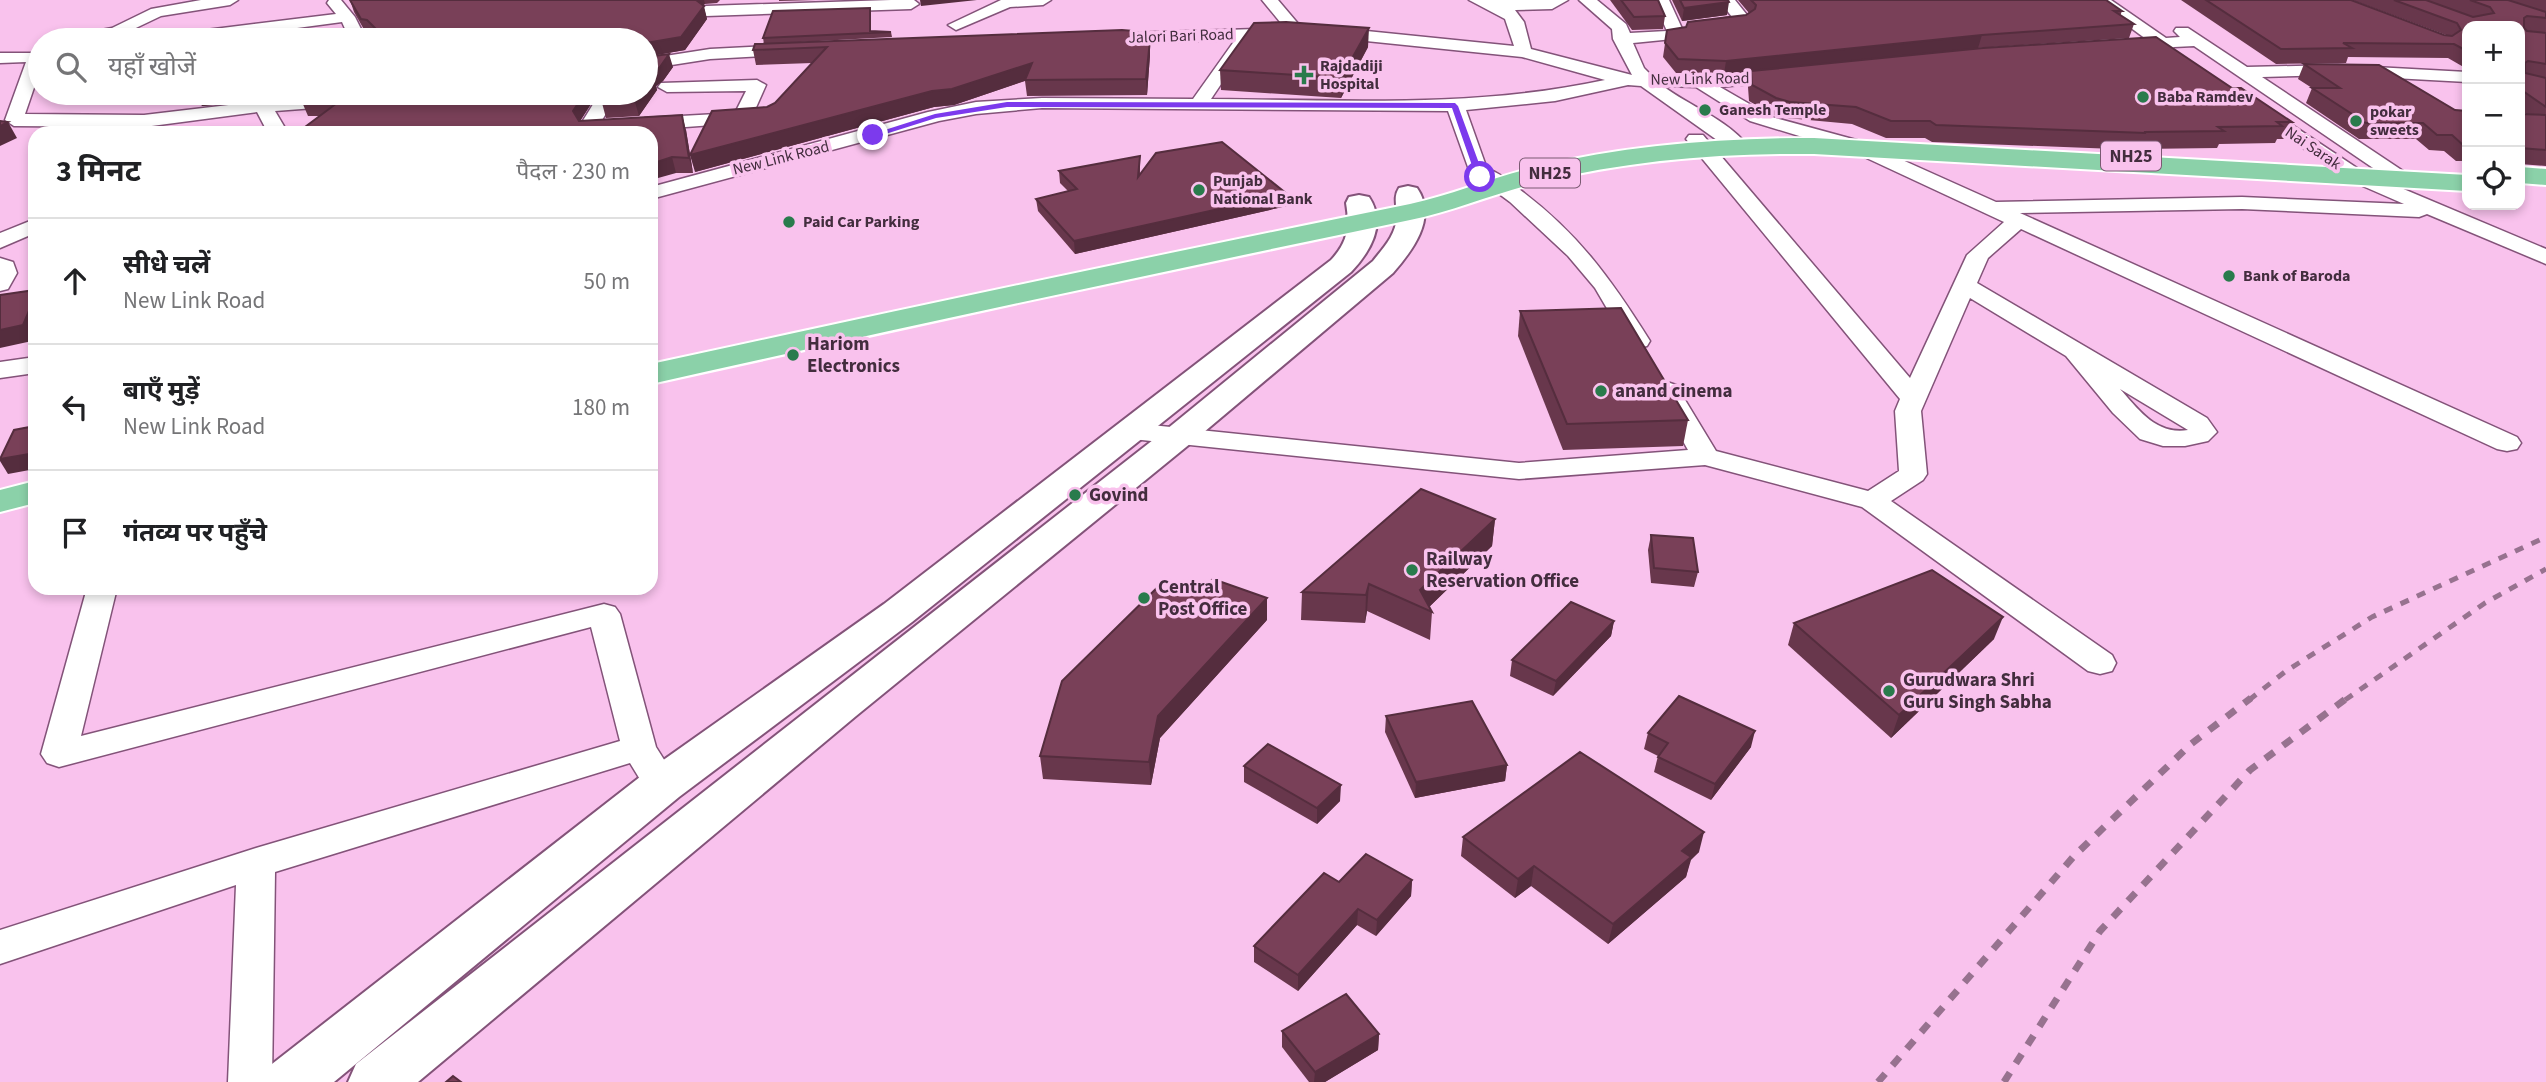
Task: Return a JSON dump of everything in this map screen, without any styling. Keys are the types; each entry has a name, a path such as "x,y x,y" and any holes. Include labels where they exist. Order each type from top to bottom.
{"main road":[{"name":"NH25","path":"658,354 1244,224 1410,203 1489,179 1578,157 1716,142 1854,145 2368,171 2462,172"},
{"name":"NH25","path":"2368,171 2462,182"},
{"path":"2525,175 2546,177"},
{"path":"2525,186 2546,188"},
{"name":"NH25","path":"658,372 1098,275 1361,211"},
{"path":"0,500 28,494"},
{"path":"0,524 28,518"}],"street":[{"path":"125,28 157,12 230,0"},
{"path":"332,0 347,17 352,28"},
{"path":"947,28 1006,2 1043,0"},
{"path":"1270,0 1297,33"},
{"path":"1477,0 1503,6 1552,4 1560,0"},
{"path":"1587,0 1620,27 1621,39 1635,80 1665,98 1716,142 1913,398"},
{"path":"1621,39 1677,35 1661,0"},
{"path":"1676,29 1743,20 1727,0"},
{"path":"2101,0 2182,57"},
{"path":"710,43 710,20 703,5 914,6"},
{"path":"1503,6 1518,25 1523,52"},
{"path":"261,28 347,17"},
{"path":"2166,20 2245,72 2368,171"},
{"name":"Jalori Bari Road","path":"1078,39 1324,32 1523,52 1635,80"},
{"path":"1198,105 1247,34"},
{"path":"2110,46 2199,41"},
{"path":"658,60 710,43 807,49"},
{"path":"0,58 28,57"},
{"path":"2245,72 2337,70 2462,77"},
{"name":"New Link Road","path":"658,190 976,108 1042,103 1455,106 1555,96 1635,80 1724,82 1804,74"},
{"path":"658,76 673,77 667,87"},
{"path":"28,77 7,120 121,126"},
{"path":"1700,80 1720,97 1765,122 1854,145 2507,443"},
{"path":"658,88 757,85 742,118"},
{"name":"Nai Sarak","path":"2236,95 2437,212 2546,257"},
{"path":"146,126 277,105"},
{"path":"593,126 603,105"},
{"path":"262,106 274,126"},
{"path":"1455,106 1489,179 1559,236 1602,282 1706,457"},
{"path":"618,126 764,117"},
{"name":"Nai Sarak","path":"2368,171 2546,243"},
{"path":"658,176 675,186"},
{"path":"376,1082 840,705 1179,436 1383,267 1403,245 1410,203"},
{"path":"1994,208 2242,203 2437,212"},
{"path":"292,1082 662,785 898,613 1341,266 1360,246 1361,211"},
{"path":"1872,501 1913,474 1908,411 1913,398 1978,255 2019,220"},
{"path":"0,241 28,228"},
{"path":"0,265 5,267 6,273 0,284"},
{"path":"1964,285 2075,351"},
{"path":"0,370 28,367"},
{"path":"1132,431 1519,471 1706,457 1872,501 2099,663"},
{"path":"100,595 59,754 604,614 639,748 662,785"},
{"path":"0,947 256,863 639,748"},
{"path":"250,1082 256,863"}],"building":[{"path":"350,0 696,0 704,6 681,37 658,41 658,28 375,28 367,20 361,19"},
{"path":"1621,0 1658,0 1665,16 1634,17"},
{"path":"1680,0 1728,0 1729,2 1684,8"},
{"path":"1751,0 2106,0 2122,11 2114,11 2134,24 1982,35 1726,61 1678,59 1665,43 1667,30 1686,27 1688,22 1746,15 1755,9 1756,5"},
{"path":"2206,0 2351,0 2452,36 2461,30 2457,23 2394,0 2426,0 2473,17 2494,13 2490,7 2470,0 2508,0 2546,12 2546,18 2527,16 2524,21 2462,21 2462,48 2454,44 2343,43 2352,48 2281,49"},
{"path":"870,8 870,31 891,32 763,38 773,11"},
{"path":"1286,22 1369,28 1341,78 1220,70 1254,23"},
{"path":"2525,29 2546,33 2546,64 2528,61 2525,63"},
{"path":"1135,31 1129,38 1150,40 1146,79 1025,80 1032,63 952,89 932,91 690,155 712,111 767,107 775,103 827,47 753,50 755,44"},
{"path":"2156,37 2232,88 2241,88 2292,122 2277,122 2282,126 2218,127 2224,131 2144,132 2146,133 1936,125 1930,121 1891,121 1856,107 1790,102 1752,85 1751,71 1983,48"},
{"path":"669,54 658,68 658,55"},
{"path":"2304,64 2379,65 2455,110 2462,111 2462,144 2452,135 2437,135 2423,123 2366,123 2312,88 2340,88"},
{"path":"2525,73 2546,78 2546,107 2525,92"},
{"path":"334,105 577,105 573,111 579,121 682,115 689,158 672,157 658,162 658,126 306,126"},
{"path":"2525,114 2546,115 2546,150 2525,148"},
{"path":"1222,142 1287,194 1074,241 1036,199 1077,189 1059,171 1140,156 1138,177 1156,153"},
{"path":"28,291 28,313 23,325 0,330 0,295"},
{"name":"anand cinema","path":"1621,308 1688,420 1567,424 1520,311"},
{"path":"28,427 28,454 0,459 14,430"},
{"path":"1421,489 1495,519 1420,590 1432,612 1369,584 1366,595 1302,592"},
{"path":"1651,535 1693,538 1698,572 1654,568"},
{"name":"Gurudwara Shri Guru Singh Sabha","path":"1932,570 2003,617 1899,715 1794,623"},
{"path":"1213,579 1267,598 1158,716 1149,762 1040,756 1062,681 1165,580 1200,592"},
{"path":"1571,602 1614,621 1556,681 1512,660"},
{"path":"1679,696 1755,731 1715,784 1658,757 1668,743 1648,733"},
{"path":"1472,701 1507,765 1416,782 1386,716"},
{"path":"1268,744 1341,785 1317,808 1244,766"},
{"path":"1580,752 1704,832 1682,851 1691,857 1613,924 1534,866 1518,879 1463,837"},
{"path":"1366,854 1412,880 1377,920 1358,909 1298,975 1254,946 1324,873 1339,882"},
{"path":"1346,994 1379,1034 1315,1072 1282,1031"},
{"path":"453,1076 461,1082 446,1082"}],"railway":[{"path":"2249,700 2286,671 2372,617 2546,537"},
{"path":"2345,700 2485,603 2546,569"},
{"path":"1878,1082 2074,856 2191,744 2251,698"},
{"path":"2004,1082 2100,931 2250,770 2347,698"}],"place":[{"name":"Rajdadiji Hospital","path":"1304,75"},
{"name":"Baba Ramdev","path":"2143,97"},
{"name":"Ganesh Temple","path":"1705,110"},
{"name":"pokar sweets","path":"2356,121"},
{"name":"Punjab National Bank","path":"1199,190"},
{"name":"Paid Car Parking","path":"789,222"},
{"name":"Bank of Baroda","path":"2229,276"},
{"name":"Hariom Electronics","path":"793,355"},
{"name":"anand cinema","path":"1601,391"},
{"name":"Govind","path":"1075,495"},
{"name":"Railway Reservation Office","path":"1412,570"},
{"name":"Central Post Office","path":"1144,598"},
{"name":"Gurudwara Shri Guru Singh Sabha","path":"1889,691"}],"route":[{"path":"873,135 935,116 1007,104 1455,106 1480,177"}]}
